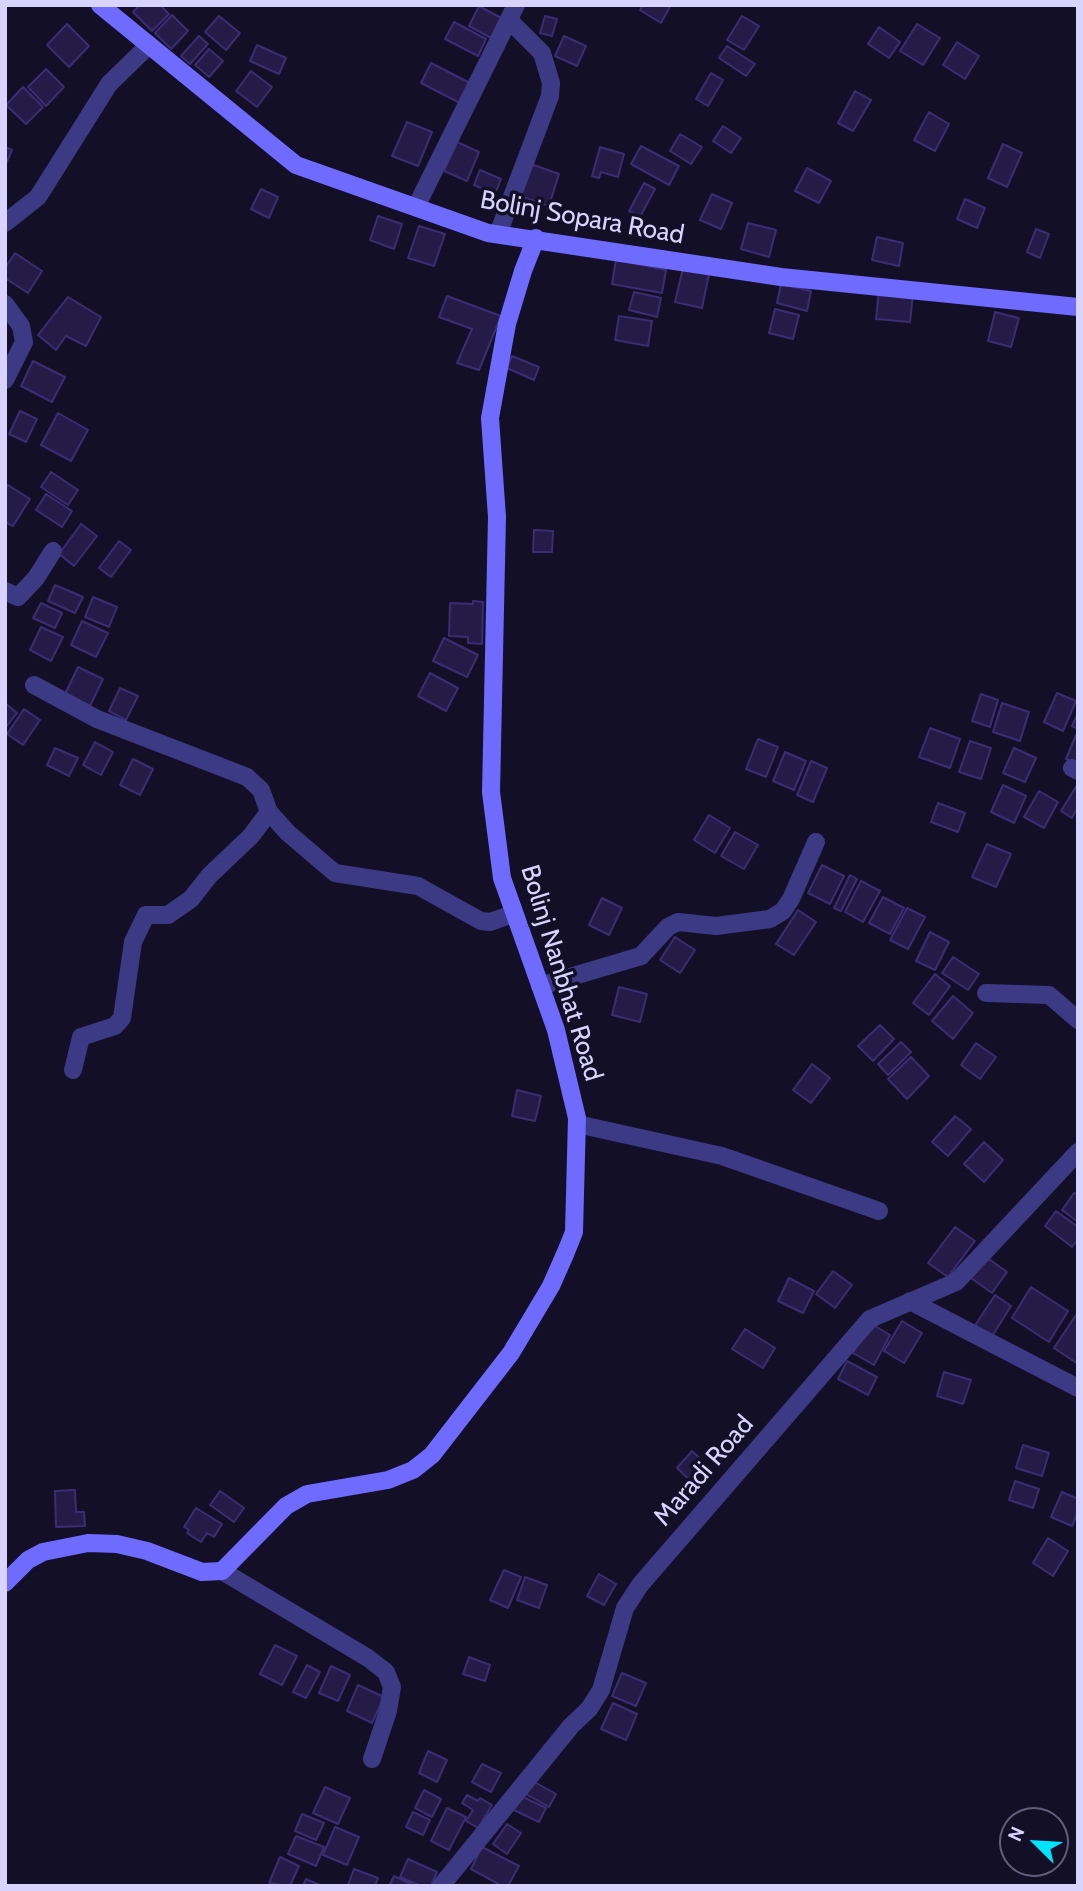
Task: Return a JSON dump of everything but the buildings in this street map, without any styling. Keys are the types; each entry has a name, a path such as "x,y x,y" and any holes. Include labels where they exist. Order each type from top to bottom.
{"street":[{"name":"Bolinj Sopara Road","path":"100,5 296,165 498,234 781,277 1078,307"},
{"path":"416,208 513,13 542,53 551,83 550,96 498,234"},
{"path":"5,223 38,197 109,84 149,45"},
{"name":"Bolinj Nanbhat Road","path":"222,1572 286,1506 322,1489 388,1480 413,1470 432,1455 512,1353 551,1286 574,1232 577,1124 566,1070 502,878 491,792 497,517 490,418 508,324 523,271 536,239"},
{"path":"5,303 21,326 24,342 5,380"},
{"path":"5,591 18,597 36,578 52,551"},
{"path":"34,685 97,719 247,777 261,790 269,811 288,833 335,873 418,886 481,922 490,922 513,914"},
{"path":"73,1070 81,1037 115,1026 122,1018 133,942 146,915 168,915 191,899 209,876 251,836 269,811"},
{"path":"540,986 641,957 668,927 678,922 716,926 770,919 783,911 791,899 816,842"},
{"path":"986,993 1049,995 1078,1020"},
{"path":"577,1124 722,1156 879,1211"},
{"name":"Maradi Road","path":"441,1886 571,1726 589,1709 601,1690 625,1608 640,1585 870,1319 956,1282 1078,1153"},
{"path":"911,1301 1078,1388"},
{"path":"5,1583 28,1560 43,1552 88,1543 147,1550 202,1572 222,1572 368,1658 386,1672 392,1687 388,1711 372,1759"}]}
